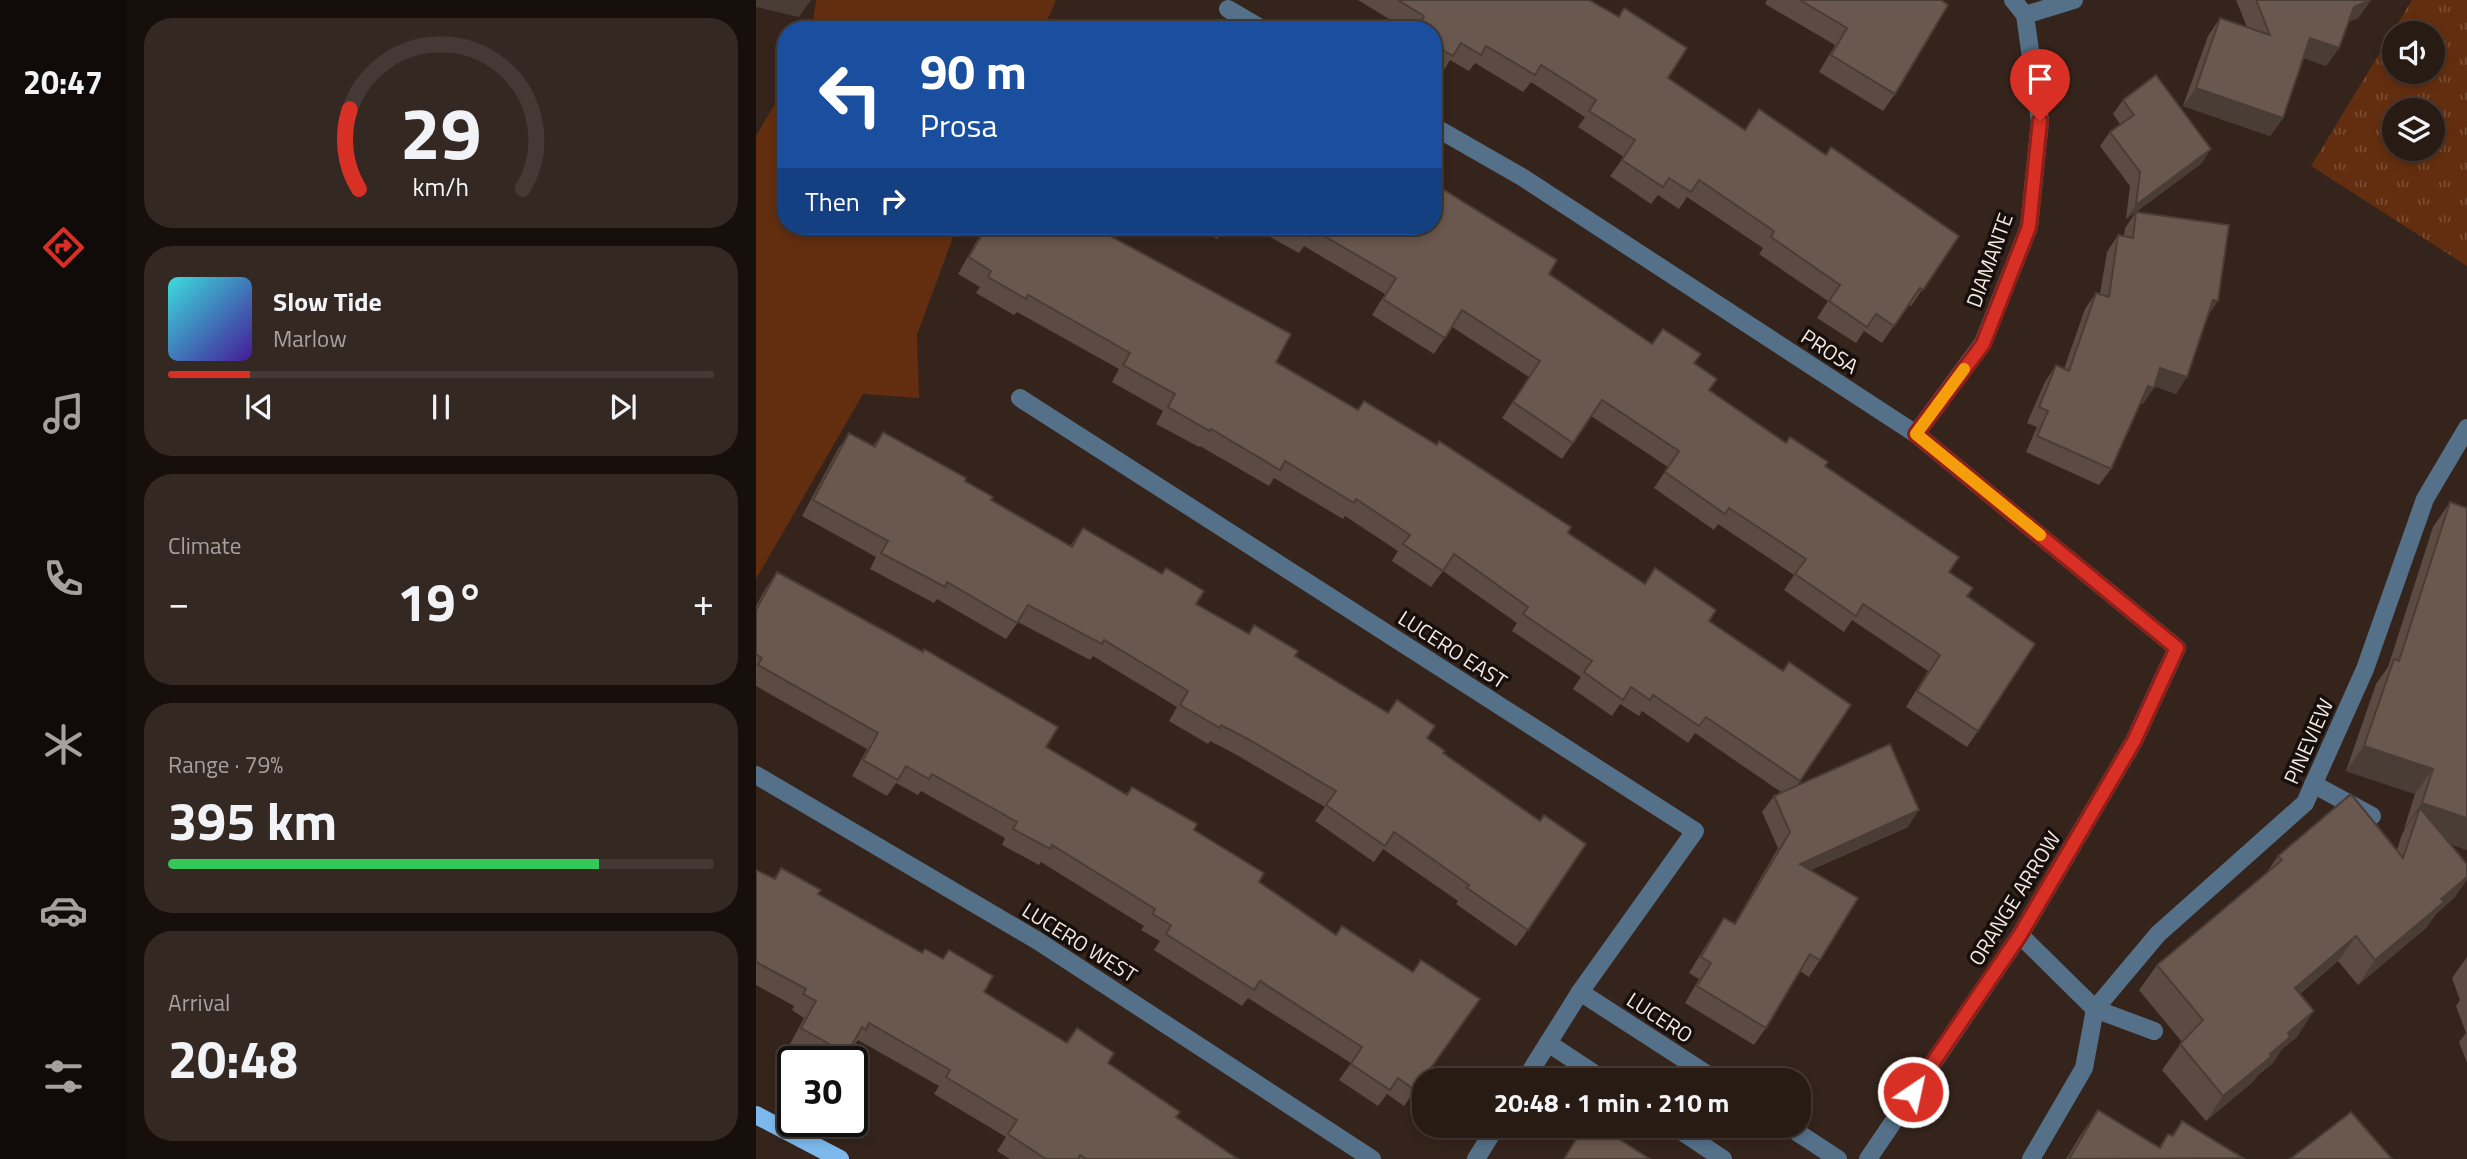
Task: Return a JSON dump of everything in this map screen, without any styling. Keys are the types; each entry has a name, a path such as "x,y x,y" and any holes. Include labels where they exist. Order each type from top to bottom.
{"main road":[{"path":"756,1115 840,1159"}],"street":[{"path":"2013,0 2025,15 2074,0"},
{"path":"1228,9 1249,21"},
{"name":"DIAMANTE","path":"1916,434 1983,344 2029,227 2040,121 2025,15"},
{"name":"PROSA","path":"1442,131 1522,177 1916,434 2177,648"},
{"name":"LUCERO EAST","path":"1020,398 1695,831 1580,992"},
{"name":"PINEVIEW","path":"2031,1159 2084,1069 2095,1009 2158,934 2305,803 2365,669 2425,499 2467,428"},
{"name":"ORANGE ARROW","path":"1868,1159 2020,935 2134,741 2177,648"},
{"name":"LUCERO WEST","path":"756,775 1038,941 1372,1159"},
{"path":"2313,783 2372,816"},
{"path":"2020,935 2095,1009 2154,1031"},
{"path":"1532,1068 1580,992"},
{"name":"LUCERO","path":"1580,992 1697,1068"},
{"path":"1548,1043 1586,1068"},
{"path":"1476,1159 1489,1138"},
{"path":"1692,1138 1723,1159"},
{"path":"1806,1138 1838,1159"}],"green space":[{"path":"816,0 1056,0 1047,21 813,21"},
{"path":"2412,0 2467,0 2467,266 2311,166 2382,49 2382,84 2445,84 2445,21 2399,21"},
{"path":"777,100 777,235 954,235 917,335 919,398 863,394 756,579 756,136"}],"building":[{"path":"1398,0 1589,0 1619,17 1624,8 1687,48 1668,78 1745,130 1759,109 1826,155 1831,147 1959,236 1923,290 1920,288 1894,326 1876,314 1867,327 1829,301 1840,285 1771,237 1774,231 1699,180 1691,192 1669,178 1663,187 1622,160 1635,140 1589,111 1596,100 1541,65 1535,75 1486,46 1481,55 1461,43 1453,56 1442,50 1442,21 1422,21 1424,16"},
{"path":"1800,0 1941,0 1948,5 1895,94 1831,55 1847,28"},
{"path":"2256,0 2370,0 2354,7 2339,48 2310,38 2283,118 2196,88 2220,18 2270,35"},
{"path":"2156,75 2211,149 2136,205 2140,172 2110,132 2134,115 2123,100"},
{"path":"1442,189 1557,260 1549,274 1652,344 1663,329 1701,354 1694,363 1717,379 1709,390 1786,443 1790,437 1828,462 1825,466 1959,557 1949,572 1973,588 1967,596 2035,644 1978,731 1917,691 1940,655 1863,604 1856,616 1795,574 1806,559 1729,508 1725,514 1665,472 1679,451 1602,400 1573,443 1513,402 1540,361 1462,310 1445,338 1383,299 1396,278 1323,235 1442,235"},
{"path":"2136,212 2229,225 2218,301 2213,300 2187,377 2160,368 2154,388 2148,386 2111,469 2037,436 2048,411 2039,407 2056,365 2069,371 2096,293 2109,297 2118,235 2133,238"},
{"path":"982,235 1109,235 1291,334 1276,362 1358,410 1364,401 1437,445 1439,441 1571,527 1568,533 1645,584 1655,568 1716,610 1709,621 1783,671 1789,662 1851,705 1800,781 1706,717 1699,726 1653,695 1650,700 1631,687 1623,700 1584,672 1592,661 1523,614 1528,607 1454,554 1443,571 1403,544 1410,535 1356,499 1354,503 1285,461 1280,470 1168,407 1175,394 1123,365 1130,353 1028,295 1026,299 988,277 991,271 969,257"},
{"path":"883,432 966,478 965,481 993,497 991,500 1072,547 1083,528 1162,574 1166,568 1204,591 1196,604 1249,634 1254,625 1298,651 1295,656 1388,713 1397,700 1435,726 1427,738 1445,751 1443,753 1540,821 1544,815 1586,844 1528,930 1467,888 1469,885 1394,832 1385,846 1326,805 1336,791 1248,739 1221,725 1220,728 1180,705 1188,691 1104,640 1102,644 1028,605 1017,623 947,582 945,587 881,553 888,541 813,500 849,433 875,447"},
{"path":"2450,502 2467,508 2467,818 2422,803 2433,769 2364,746 2394,659 2399,661"},
{"path":"777,572 923,652 924,649 1058,727 1046,747 1127,795 1132,787 1197,824 1194,830 1264,873 1259,882 1336,935 1342,926 1413,972 1421,960 1480,999 1431,1068 1412,1068 1412,1088 1398,1078 1390,1090 1351,1064 1362,1047 1260,981 1254,990 1166,934 1171,925 1153,914 1155,909 1052,845 1050,849 1013,829 1017,822 932,774 929,779 906,766 898,780 863,760 878,733 758,665 762,658 756,654 756,610"},
{"path":"1890,744 1919,810 1800,864 1858,898 1820,960 1810,954 1766,1028 1697,986 1711,963 1701,957 1724,918 1735,924 1790,832 1774,796"},
{"path":"2351,794 2403,858 2420,808 2467,864 2467,877 2441,899 2444,902 2375,960 2356,936 2295,988 2314,1011 2288,1033 2290,1037 2270,1054 2272,1056 2223,1096 2180,1044 2203,1020 2157,965 2282,860 2278,856"},
{"path":"781,868 821,890 818,894 922,953 925,949 943,959 949,950 993,976 984,992 1067,1043 1077,1028 1114,1053 1108,1063 1180,1112 1176,1117 1238,1159 1086,1159 1080,1155 1078,1159 1046,1159 1008,1134 1017,1120 946,1077 950,1070 869,1023 866,1030 862,1027 851,1046 833,1046 801,1028 816,1001 803,994 806,989 756,962 756,870 775,879"},
{"path":"2098,1110 2160,1148 2168,1134 2173,1136 2182,1121 2243,1158 2069,1159"},
{"path":"2351,1112 2392,1159 2290,1159"},
{"path":"1577,1138 1617,1138 1650,1159 1564,1159"}],"slow traffic":[{"path":"1964,369 1916,434 2040,535"}],"route":[{"path":"1913,1092 2020,935 2134,741 2177,648 1916,434 1983,344 2029,227 2040,121"}]}
